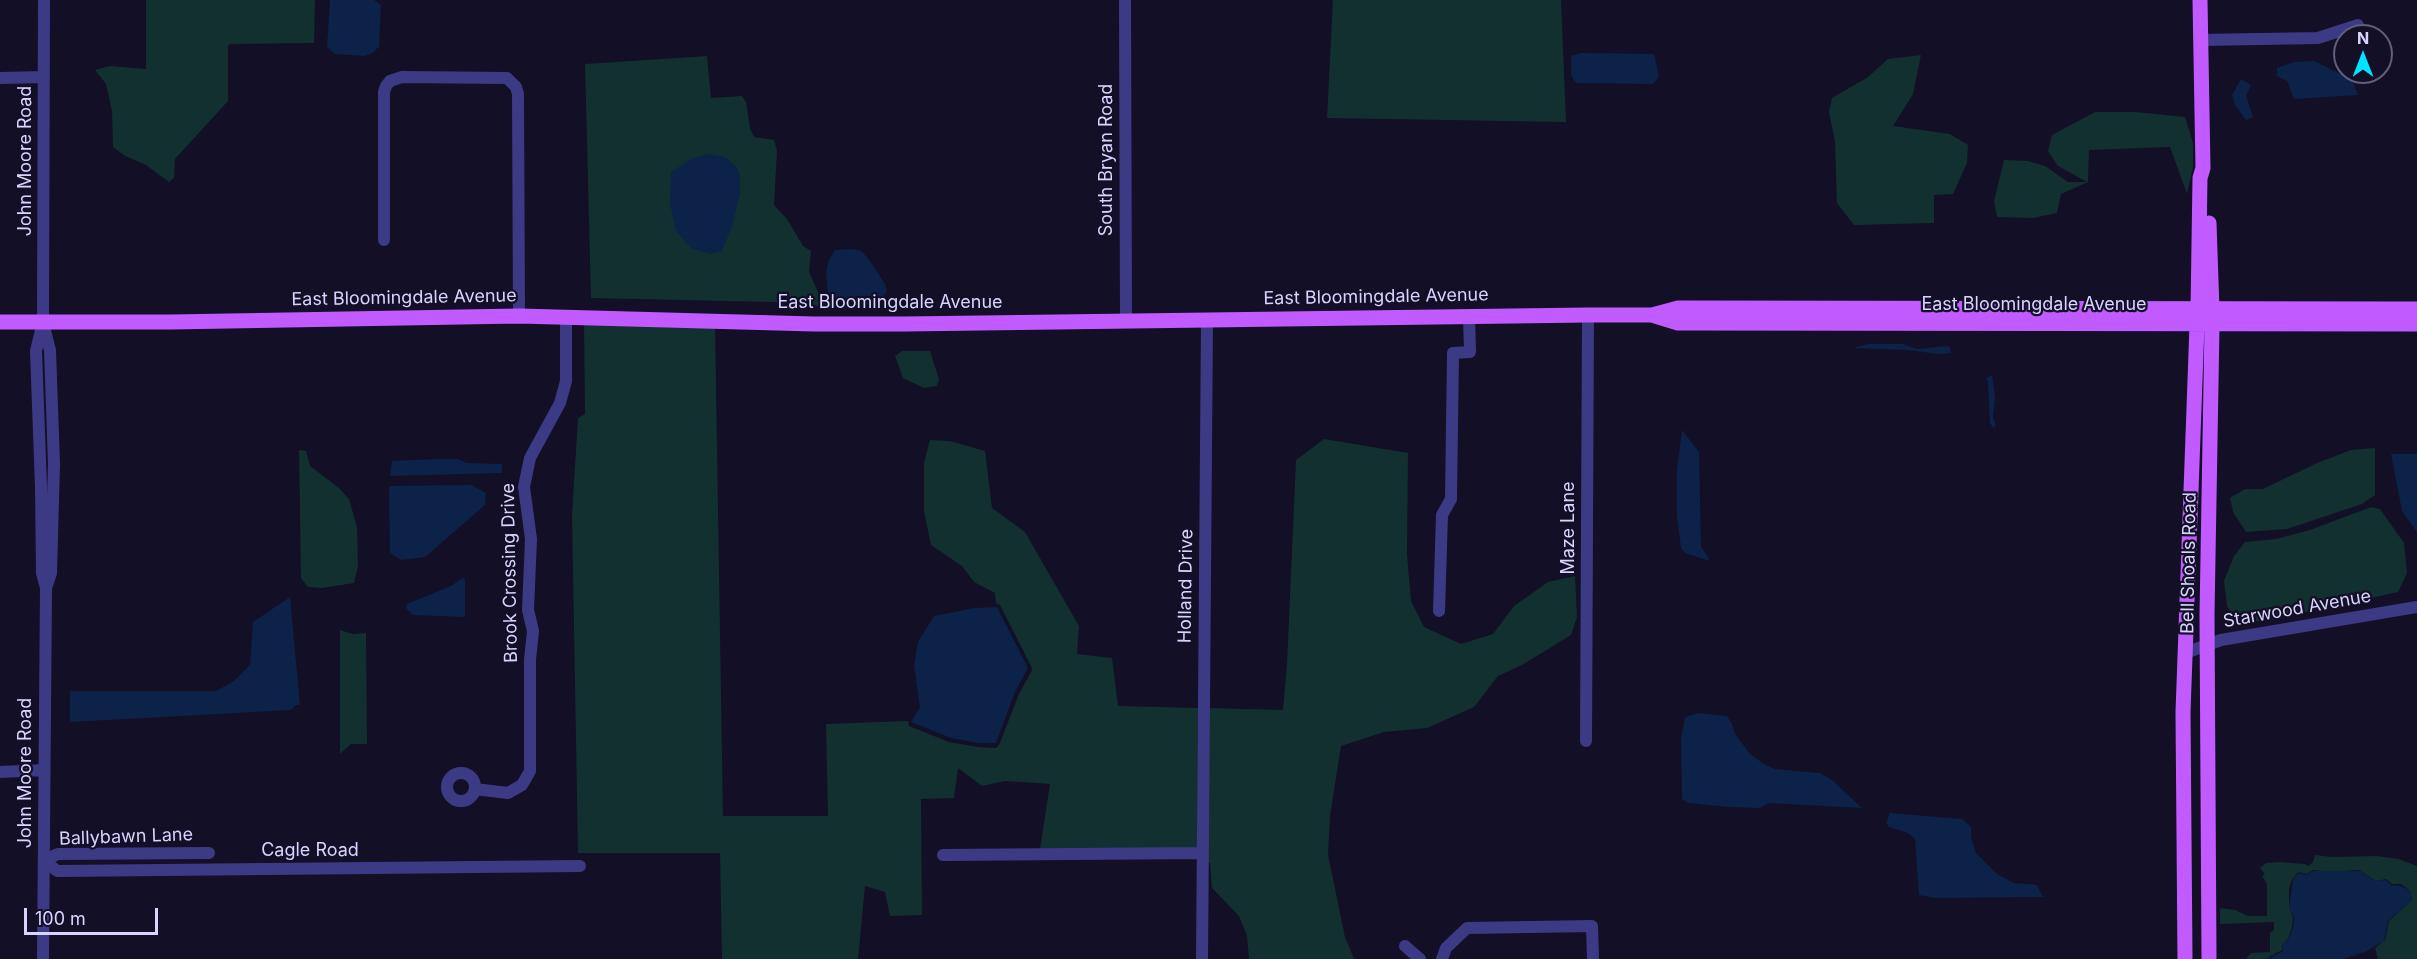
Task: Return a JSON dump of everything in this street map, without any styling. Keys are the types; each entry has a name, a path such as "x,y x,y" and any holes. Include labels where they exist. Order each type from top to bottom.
{"main road":[{"name":"Bell Shoals Road","path":"2200,0 2203,168 2207,176 2205,317 2209,959"},
{"name":"East Bloomingdale Avenue","path":"0,322 519,316 814,324 1469,315 1652,315 1678,323 2205,317 2417,309"},
{"name":"East Bloomingdale Avenue","path":"2205,317 2417,324"},
{"name":"Bell Shoals Road","path":"2185,959 2183,712 2205,317"}],"street":[{"name":"John Moore Road","path":"43,959 46,588 51,573 53,435 50,350 43,322 45,0"},
{"name":"South Bryan Road","path":"1125,0 1126,320"},
{"path":"2200,40 2318,38 2333,33"},
{"path":"0,78 45,77"},
{"path":"384,240 384,92 386,86 390,81 402,77 507,78 516,87 518,94 519,316"},
{"path":"1439,611 1442,515 1451,499 1453,352 1470,352 1469,315"},
{"name":"Maze Lane","path":"1586,741 1588,315"},
{"name":"Brook Crossing Drive","path":"475,789 508,794 522,785 530,771 530,660 533,632 528,610 531,539 524,487 530,458 560,404 566,381 566,317"},
{"name":"Holland Drive","path":"1202,959 1201,853 1207,319"},
{"name":"Starwood Avenue","path":"2185,653 2221,640 2417,606"},
{"path":"0,772 44,770"},
{"name":"Ballybawn Lane","path":"44,860 58,854 209,853"},
{"path":"943,855 1201,853"},
{"name":"Cagle Road","path":"44,860 57,871 580,866"},
{"path":"1442,959 1446,948 1467,928 1592,926 1593,959"},
{"path":"1405,946 1420,959"}],"green space":[{"path":"146,0 315,0 314,43 230,44 228,46 228,101 175,159 174,178 169,182 146,165 125,156 113,147 112,111 106,84 95,70 110,66 146,69"},
{"path":"1333,0 1561,0 1566,122 1327,118"},
{"path":"1921,55 1913,94 1893,126 1950,134 1968,145 1967,163 1953,194 1934,195 1934,223 1854,225 1837,203 1835,142 1829,112 1832,98 1868,77 1888,59"},
{"path":"707,56 711,98 742,96 746,102 750,128 754,137 774,140 777,151 774,205 787,219 803,246 811,251 809,272 824,305 829,307 774,302 591,298 585,64"},
{"path":"2095,112 2136,112 2185,117 2193,143 2193,167 2187,194 2170,147 2089,150 2088,182 2061,194 2057,213 2033,218 1997,217 1994,201 2004,160 2028,161 2045,166 2068,182 2087,182 2058,166 2048,151 2052,135"},
{"path":"584,322 715,326 723,816 828,816 826,724 908,721 909,726 949,742 978,747 996,748 999,745 1019,694 1032,670 1000,605 996,603 995,593 974,582 962,566 931,545 924,511 924,463 930,440 950,441 985,451 992,508 1025,532 1079,626 1077,654 1112,658 1118,706 1198,708 1197,848 1040,849 1050,784 1005,781 982,786 958,768 954,798 921,799 922,915 890,916 885,892 865,886 858,959 722,959 720,853 578,853 572,515 578,418 585,414"},
{"path":"902,351 930,351 939,379 937,386 924,388 903,378 895,356"},
{"path":"1324,439 1408,453 1407,554 1411,601 1424,627 1461,644 1493,634 1514,606 1548,582 1575,576 1577,617 1571,635 1522,665 1498,676 1474,707 1427,728 1384,732 1341,746 1330,816 1328,855 1345,937 1354,959 1249,959 1247,936 1239,916 1212,888 1210,863 1206,863 1207,708 1283,710 1296,460"},
{"path":"2375,448 2375,495 2362,504 2287,529 2246,532 2233,512 2230,498 2245,489 2263,489 2317,463 2351,450"},
{"path":"299,450 306,451 310,466 339,488 349,499 357,527 358,566 354,583 322,588 308,587 301,578"},
{"path":"2371,507 2380,509 2404,543 2407,573 2398,592 2270,620 2237,623 2227,606 2224,581 2234,556 2245,542 2276,539 2310,530"},
{"path":"340,630 353,634 366,633 367,744 351,744 340,754"},
{"path":"2315,855 2377,856 2399,859 2417,866 2417,959 2378,959 2375,948 2385,940 2389,921 2412,900 2410,891 2401,884 2392,884 2386,879 2376,881 2359,870 2331,872 2313,870 2307,874 2298,872 2292,880 2289,888 2289,906 2293,918 2292,927 2288,939 2282,945 2282,950 2266,959 2246,959 2251,953 2270,952 2270,933 2274,930 2274,922 2220,924 2220,908 2235,910 2248,916 2267,916 2267,884 2262,876 2265,874 2260,868 2266,863 2278,862 2308,866 2313,862"}],"water":[{"path":"330,0 374,0 381,5 379,47 371,54 364,56 335,54 327,47"},
{"path":"1581,53 1654,54 1659,77 1653,84 1576,83 1571,75 1571,56"},
{"path":"2314,61 2333,70 2333,84 2354,84 2358,95 2294,99 2287,81 2277,76 2277,68 2294,62"},
{"path":"2241,79 2251,85 2246,96 2253,117 2246,120 2235,105 2232,95"},
{"path":"709,154 725,157 737,167 740,176 740,194 732,226 722,251 710,254 691,248 676,231 670,203 671,172 693,158"},
{"path":"835,250 861,251 868,258 885,284 887,291 881,300 866,303 841,301 828,294 826,272 829,260"},
{"path":"1868,344 1903,344 1917,349 1946,346 1950,347 1951,353 1853,348"},
{"path":"1992,375 1995,398 1993,417 1996,426 1993,428 1990,423 1986,378"},
{"path":"1682,430 1699,452 1701,546 1710,561 1685,553 1681,548 1677,517 1677,469"},
{"path":"2391,454 2417,454 2417,532 2402,511"},
{"path":"435,459 502,464 502,473 390,476 392,461"},
{"path":"472,485 486,493 485,505 425,557 401,560 390,553 389,486"},
{"path":"462,578 465,579 465,617 413,615 406,608 407,604 451,586"},
{"path":"290,597 300,705 296,705 291,710 70,722 70,691 216,691 234,681 250,665 253,622"},
{"path":"997,607 1028,668 1015,692 996,743 979,743 951,738 911,722 920,707 914,666 918,642 934,616 974,608"},
{"path":"1698,713 1727,716 1735,734 1750,754 1764,764 1775,769 1820,773 1832,780 1862,808 1769,803 1760,808 1688,803 1682,799 1681,738 1685,717"},
{"path":"1890,813 1962,819 1971,827 1971,837 1976,853 1997,874 2014,883 2037,885 2043,897 1936,898 1919,895 1915,839 1908,833 1889,827 1886,823"},
{"path":"2313,871 2360,871 2375,881 2386,880 2391,885 2401,886 2410,891 2412,900 2388,921 2384,941 2367,951 2343,959 2268,959 2283,951 2282,945 2288,940 2293,928 2294,918 2289,907 2293,880 2298,873 2307,875"}]}
